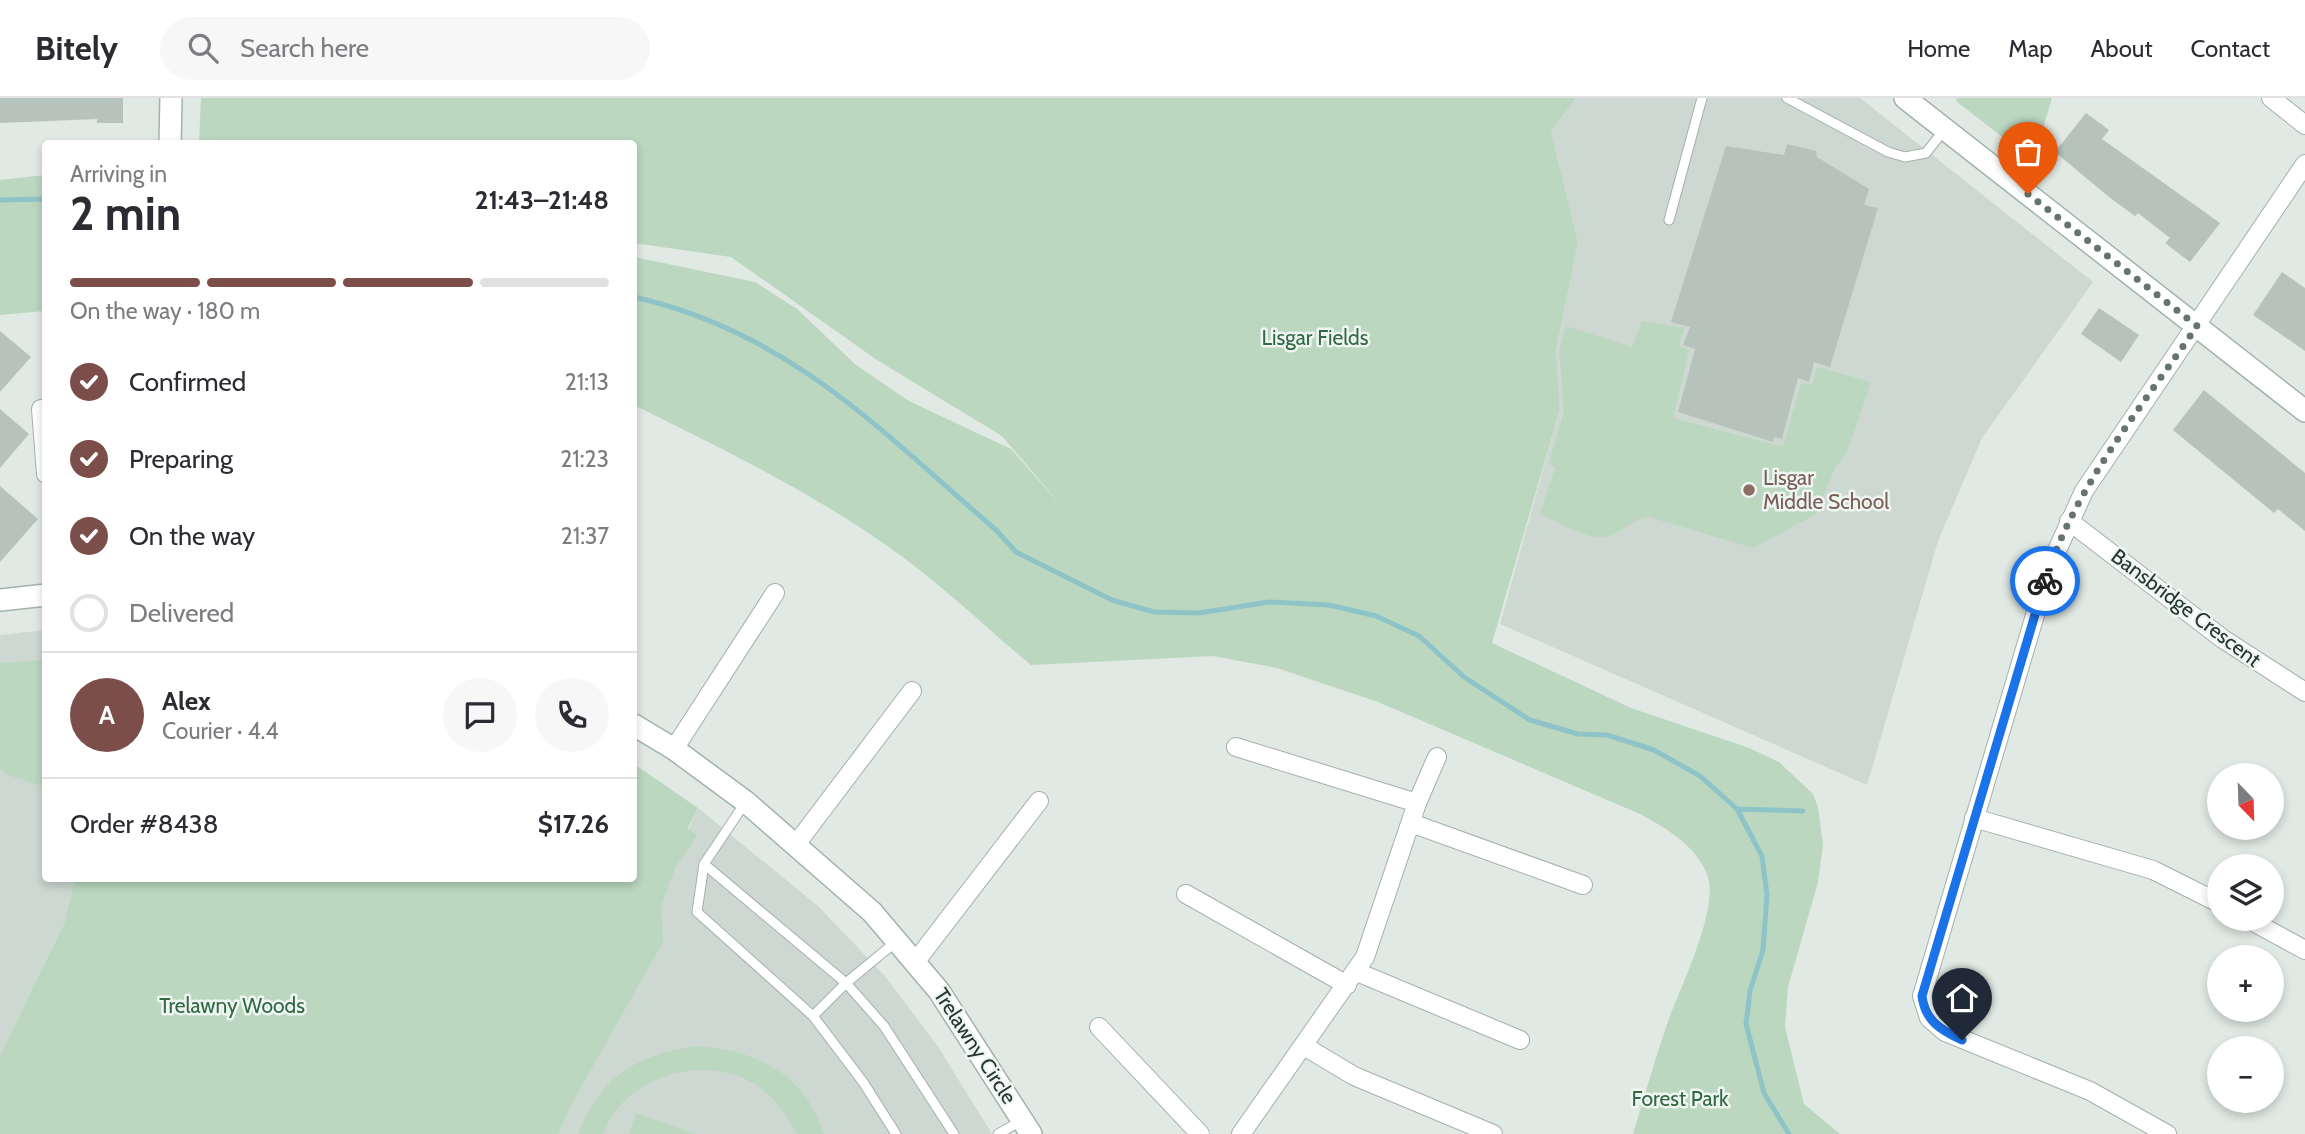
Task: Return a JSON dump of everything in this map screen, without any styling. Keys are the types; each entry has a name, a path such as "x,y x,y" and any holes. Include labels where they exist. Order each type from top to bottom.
{"street":[{"path":"170,140 171,98"},
{"path":"1905,98 2305,411"},
{"path":"2271,98 2305,125"},
{"path":"2167,1134 2090,1091 1945,1032 1929,1018 1922,996 2049,568 2069,520 2091,480 2305,164"},
{"path":"41,409 42,422"},
{"name":"Bansbridge Crescent","path":"2069,520 2199,621 2305,692"},
{"path":"674,749 775,593"},
{"path":"0,600 42,595"},
{"path":"797,844 912,691"},
{"name":"Trelawny Circle","path":"637,727 674,749 746,802 854,894 898,939 967,1032 1027,1127"},
{"path":"1236,747 1417,803"},
{"path":"1241,1134 1365,957 1417,803 1437,757"},
{"path":"916,961 1040,801"},
{"path":"1974,818 2153,870 2207,897"},
{"path":"1411,823 1583,885"},
{"path":"1186,894 1352,978 1520,1041"},
{"path":"2270,931 2305,950"},
{"path":"1099,1027 1200,1134"},
{"path":"1304,1046 1354,1076 1493,1134"}],"lane":[{"path":"1669,220 1702,98"},
{"path":"1787,98 1867,143 1905,157 1926,153 1945,128"},
{"path":"746,802 704,863 697,912 813,1016 863,1082 895,1134"},
{"path":"704,863 846,983 884,1026 954,1134"},
{"path":"813,1016 846,983 898,939"},
{"path":"998,1134 1027,1127"}],"shaded area":[{"name":"Lisgar Middle School","path":"1576,98 1860,98 2093,282 1982,438 1938,541 1867,785 1500,624 1560,409 1556,350 1578,242 1551,132"},
{"path":"42,630 42,882 74,882 64,924 0,1055 0,635"},
{"path":"698,808 818,906 884,975 937,1045 992,1134 558,1134"}],"green space":[{"name":"Lisgar Fields","path":"201,98 1576,98 1551,132 1578,242 1556,350 1560,409 1492,643 1631,708 1749,748 1779,762 1813,794 1818,807 1823,845 1818,882 1788,987 1785,1027 1804,1104 1840,1134 1633,1134 1662,1040 1703,928 1710,889 1707,874 1695,854 1679,838 1660,825 1378,702 1277,668 1213,656 1031,665 904,558 839,514 772,475 637,406 637,258 755,282 797,309 856,365 909,401 1011,449 1065,510 1002,436 877,360 731,257 637,243 637,140 199,140"},
{"path":"1957,98 2052,98 2033,161 1956,101"},
{"path":"42,175 42,311 0,315 0,180"},
{"path":"1642,321 1684,328 1679,346 1689,350 1673,418 1783,447 1801,383 1812,385 1817,367 1871,382 1847,452 1835,468 1816,514 1753,548 1649,517 1609,536 1601,537 1584,534 1540,514 1555,468 1549,463 1564,411 1559,351 1566,326 1632,347"},
{"path":"42,660 42,786 8,775 0,769 0,663"},
{"name":"Trelawny Woods","path":"637,766 698,808 688,828 697,836 676,866 661,905 663,942 572,1103 558,1134 0,1134 0,1055 64,924 74,882 637,882"},
{"path":"697,1046 739,1053 776,1069 804,1096 816,1113 824,1134 797,1134 769,1095 736,1075 691,1071 668,1075 647,1084 629,1097 614,1114 603,1134 578,1134 598,1097 624,1071 657,1055"},
{"path":"636,1113 696,1134 629,1134"}],"building":[{"path":"0,98 123,98 123,123 97,123 97,119 0,123"},
{"path":"2086,113 2109,130 2102,139 2220,223 2190,262 2165,243 2170,238 2138,213 2135,216 2109,197 2055,152"},
{"path":"1787,144 1816,151 1817,157 1869,189 1864,205 1878,208 1830,367 1814,362 1809,382 1798,378 1782,439 1774,437 1773,442 1678,412 1695,349 1683,345 1690,327 1671,322 1726,146 1784,155"},
{"path":"2282,272 2305,288 2305,351 2253,315"},
{"path":"2099,308 2139,335 2121,362 2081,334"},
{"path":"0,331 31,357 0,392"},
{"path":"2204,390 2305,473 2305,531 2278,509 2274,513 2173,430"},
{"path":"0,409 29,434 0,468"},
{"path":"0,486 38,519 0,562"}],"waterway":[{"path":"0,200 42,199"},
{"path":"637,298 689,313 740,334 786,360 830,389 912,456 996,530 1016,552 1112,600 1154,612 1199,613 1269,602 1329,605 1376,616 1419,636 1464,677 1530,720 1578,734 1607,735 1654,750 1700,776 1737,809 1762,856 1767,895 1763,950 1750,991 1746,1024 1764,1093 1789,1134"},
{"path":"1737,809 1803,811"}],"way so far":[{"path":"2028,194 2197,326 2084,491 2058,544 2045,581"}],"place":[{"name":"Lisgar Middle School","path":"1749,490"}],"route":[{"path":"1962,1040 1935,1025 1924,1007 1922,996 2045,581"}],"park label":[{"name":"Forest Park","path":"1680,1099"}]}
